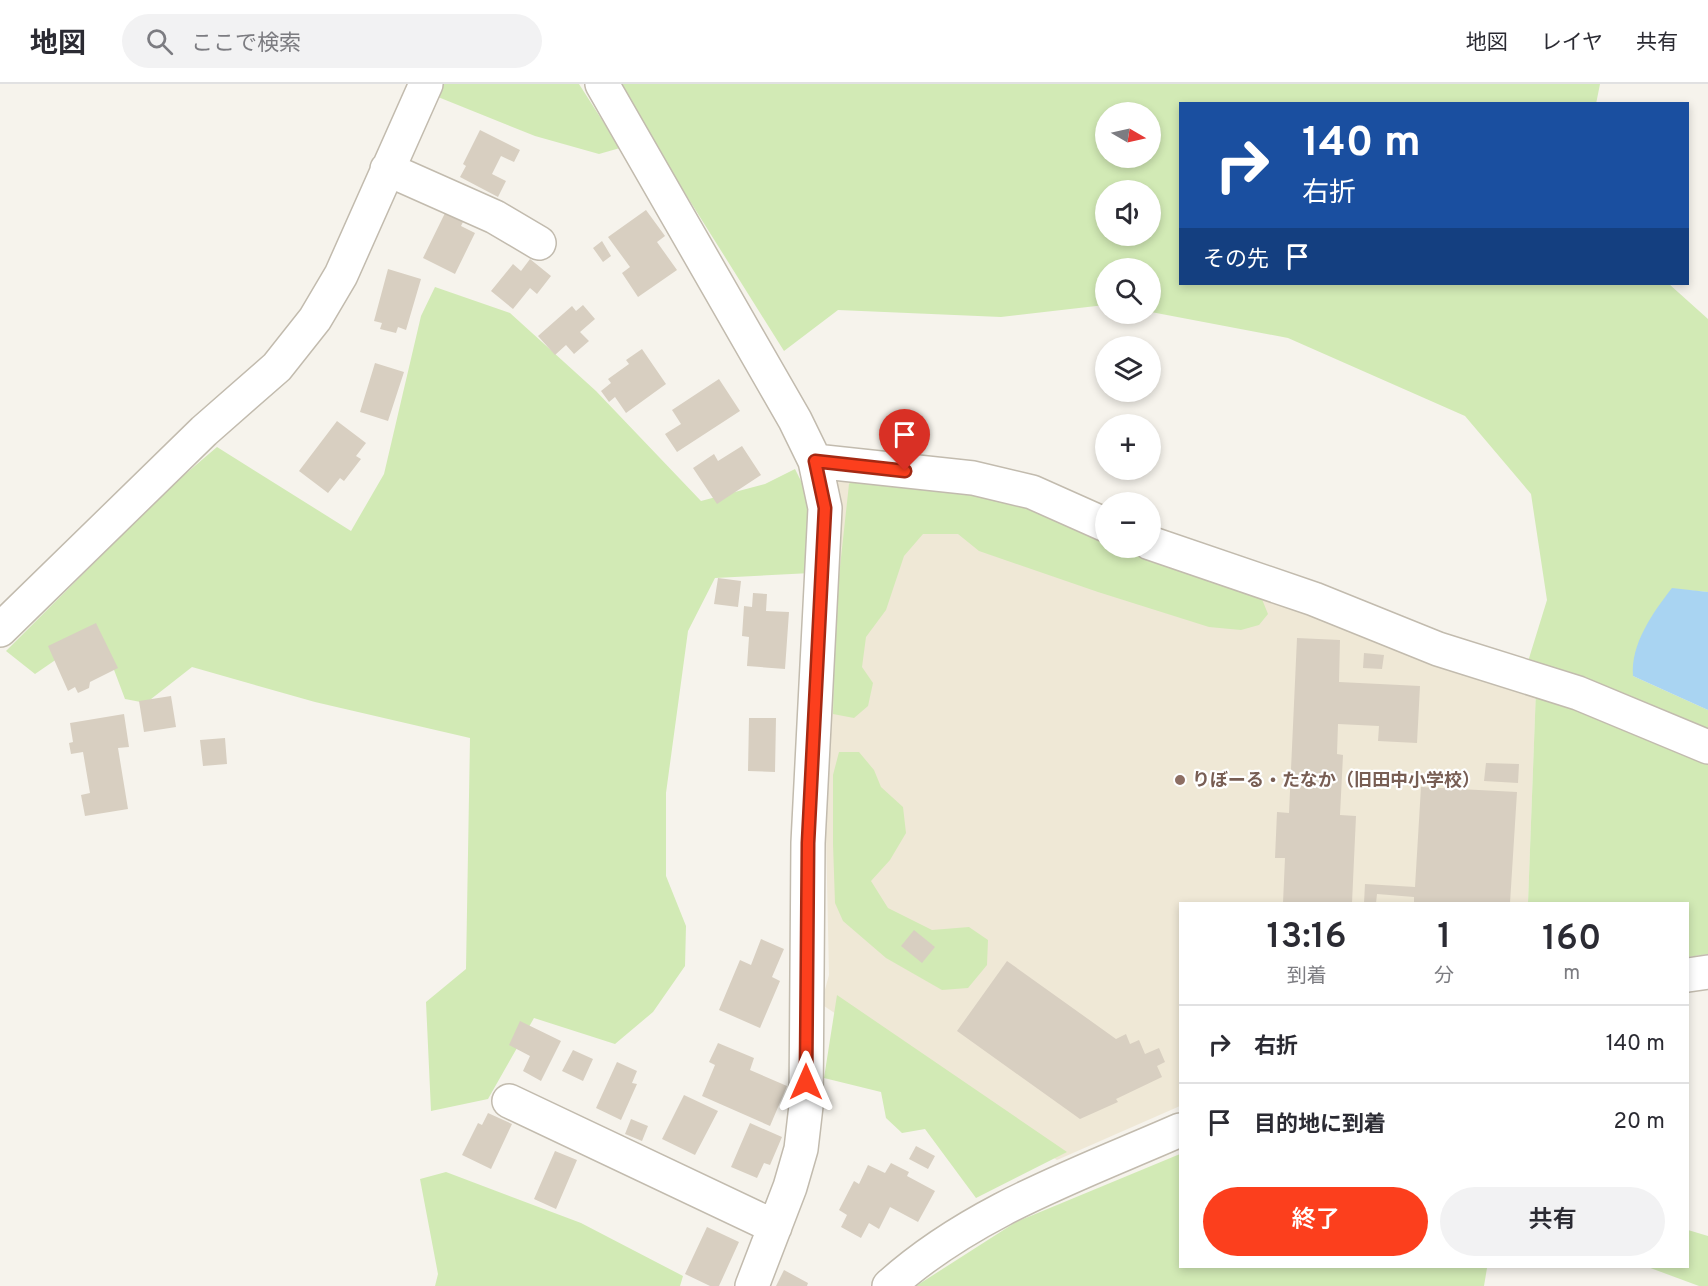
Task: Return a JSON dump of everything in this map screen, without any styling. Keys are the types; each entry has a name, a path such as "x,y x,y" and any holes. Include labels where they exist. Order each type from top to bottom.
{"street":[{"path":"0,630 204,431 277,367 315,319 341,274 426,84"},
{"path":"602,84 767,369 815,461 825,508 808,843 806,1106 801,1149 776,1227 752,1286"},
{"path":"387,170 495,217 539,243"},
{"path":"815,461 973,478 1032,492 1095,520"},
{"path":"1161,547 1314,599 1438,649 1578,693 1708,747"},
{"path":"1689,975 1708,972"},
{"path":"509,1101 776,1227"},
{"path":"889,1286 908,1269 955,1235 1010,1205 1179,1130"}],"shaded area":[{"name":"りぼーる・たなか（旧田中小学校）","path":"835,473 1095,545 1095,558 1161,558 1161,552 1536,689 1528,902 1179,902 1179,1106 1057,1160 821,1004 829,975 826,835 833,618 843,509"}],"green space":[{"path":"444,84 579,84 620,148 599,154 535,136 438,97"},
{"path":"622,84 1600,84 1596,102 1179,102 1179,285 1670,285 1708,319 1708,592 1672,589 1633,676 1708,710 1708,740 1526,668 1547,600 1531,494 1465,416 1288,338 1161,314 1161,258 1095,258 1095,306 1001,317 838,310 784,351 656,147"},
{"path":"435,287 510,313 596,391 701,501 765,484 795,469 812,503 811,573 715,578 688,631 666,793 666,876 686,926 685,966 653,1012 615,1044 534,1018 488,1099 431,1111 426,1002 466,969 470,738 315,702 192,667 146,703 125,699 99,630 35,674 6,651 169,488 217,447 351,531 384,474 421,316"},
{"path":"857,475 1010,497 1095,530 1095,558 1161,558 1161,556 1259,592 1268,614 1259,625 1241,630 1209,627 979,551 958,534 923,534 904,556 886,610 866,637 862,667 873,683 868,706 854,718 833,714 835,613 849,484"},
{"path":"1536,689 1708,757 1708,954 1689,957 1689,902 1528,902"},
{"path":"839,752 859,752 874,770 881,787 903,807 906,833 890,860 871,881 888,908 932,930 969,927 988,940 987,965 968,988 942,990 886,958 843,921 835,903 833,844 833,775"},
{"path":"837,995 1067,1152 976,1198 925,1129 902,1133 886,1118 881,1092 824,1078"},
{"path":"1179,1154 1179,1268 1487,1268 1484,1286 916,1286 1016,1222"},
{"path":"446,1172 581,1223 683,1276 680,1286 435,1286 438,1274 420,1179"},
{"path":"1689,1230 1708,1236 1708,1286 1699,1286 1650,1268 1689,1268"}],"water":[{"path":"1672,588 1708,592 1708,710 1633,676 1635,653 1644,629"}],"building":[{"path":"480,130 520,150 514,162 501,156 492,174 506,181 498,197 460,177 466,166 463,164"},
{"path":"646,210 665,236 657,242 677,270 638,297 622,273 630,267 608,237"},
{"path":"445,213 463,222 461,226 475,233 455,274 423,258"},
{"path":"602,241 611,256 603,262 593,248"},
{"path":"530,259 551,276 537,294 530,288 513,309 491,291 513,264 521,271"},
{"path":"388,269 421,279 406,330 398,327 396,333 380,329 382,323 374,321"},
{"path":"583,305 595,319 580,332 589,341 574,354 566,345 555,355 538,336 572,306 576,311"},
{"path":"642,349 666,384 626,413 615,397 609,402 601,391 611,383 608,379 629,364 626,360"},
{"path":"375,363 404,372 388,421 360,412"},
{"path":"719,379 740,411 677,452 665,434 681,424 672,410"},
{"path":"337,421 366,443 356,456 361,459 344,481 340,478 328,493 299,471"},
{"path":"742,446 761,475 717,504 693,468 714,454 718,461"},
{"path":"718,578 741,581 738,607 714,604"},
{"path":"753,593 767,594 766,611 789,612 785,669 747,666 749,637 742,636 744,606 752,607"},
{"path":"96,623 118,668 90,682 89,688 78,693 75,687 68,691 48,646"},
{"path":"1297,638 1340,640 1339,682 1420,686 1417,743 1378,741 1379,726 1338,724 1337,754 1343,755 1340,815 1356,816 1352,902 1283,902 1285,858 1275,858 1277,812 1289,813"},
{"path":"1364,653 1384,655 1382,669 1363,668"},
{"path":"171,696 176,727 144,732 139,701"},
{"path":"124,714 129,747 118,748 128,809 85,816 81,795 90,793 83,752 71,754 69,743 73,742 70,723"},
{"path":"749,718 776,718 775,772 748,771"},
{"path":"225,738 227,764 203,766 200,740"},
{"path":"1486,763 1519,764 1518,783 1484,781"},
{"path":"1421,787 1517,792 1510,902 1414,902 1414,897 1377,894 1376,902 1364,902 1365,884 1415,887"},
{"path":"914,930 935,947 922,963 901,946"},
{"path":"761,939 784,949 772,977 780,981 760,1028 719,1010 740,960 751,965"},
{"path":"1007,961 1116,1039 1126,1034 1130,1044 1139,1040 1145,1054 1159,1048 1165,1062 1157,1066 1162,1077 1116,1099 1118,1102 1080,1119 957,1031"},
{"path":"520,1021 561,1041 541,1081 523,1071 530,1056 509,1045"},
{"path":"718,1043 754,1058 750,1070 787,1086 770,1126 702,1096 715,1065 709,1062"},
{"path":"573,1050 593,1059 583,1081 562,1071"},
{"path":"617,1062 637,1071 632,1083 637,1084 621,1120 596,1108"},
{"path":"684,1095 718,1111 695,1155 662,1139"},
{"path":"488,1113 512,1124 491,1169 462,1155 478,1123 482,1125"},
{"path":"631,1119 648,1126 642,1141 625,1134"},
{"path":"750,1123 782,1137 770,1165 764,1163 757,1178 731,1167"},
{"path":"916,1146 935,1156 928,1169 909,1159"},
{"path":"555,1151 577,1160 556,1209 534,1199"},
{"path":"891,1163 909,1172 907,1176 935,1191 918,1222 890,1207 879,1229 869,1223 861,1238 841,1227 847,1215 839,1210 854,1181 859,1184 868,1165 885,1173"},
{"path":"707,1227 739,1242 719,1286 710,1286 685,1274"},
{"path":"784,1270 808,1283 807,1286 776,1286"}],"place":[{"name":"りぼーる・たなか（旧田中小学校）","path":"1180,780"}],"route":[{"path":"806,1082 808,843 825,508 815,461 905,471"}]}
